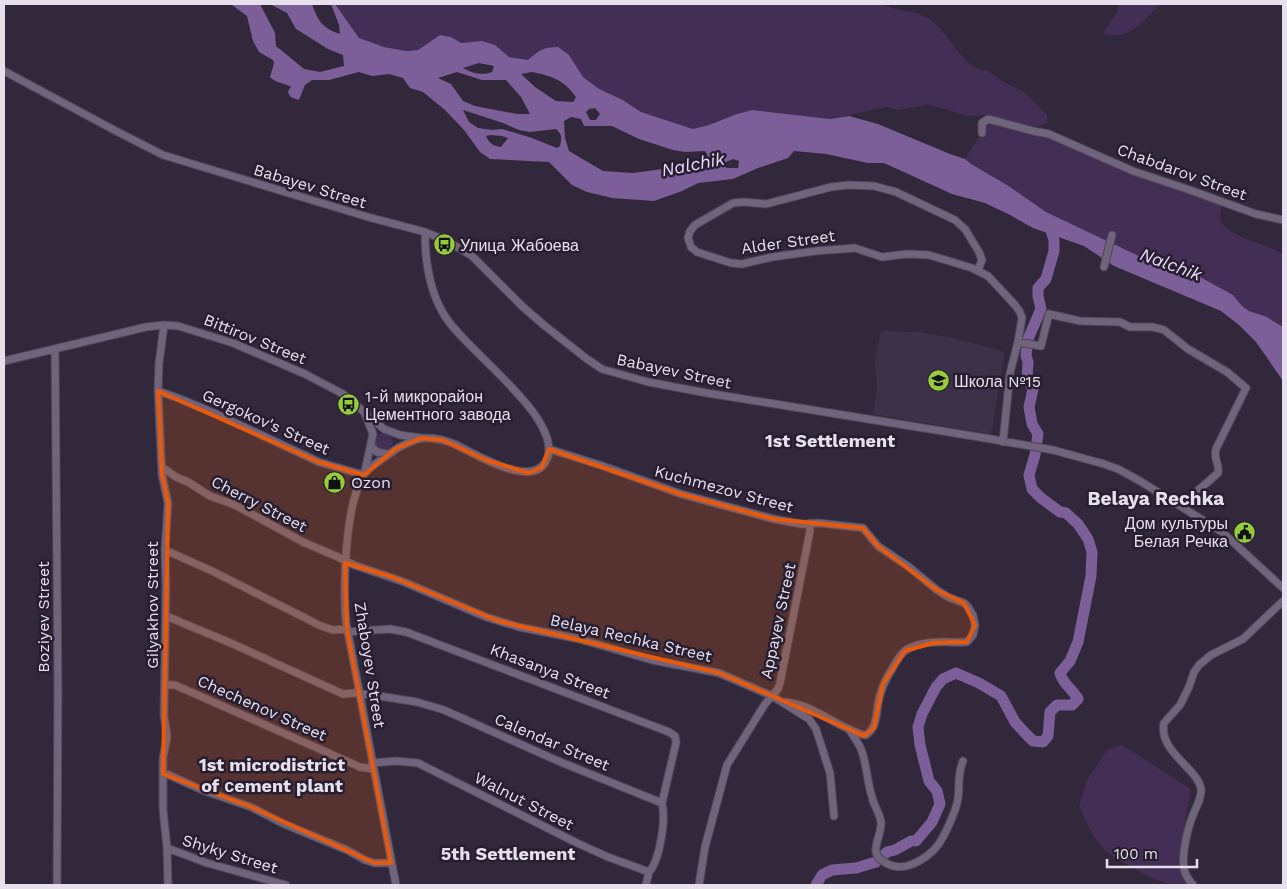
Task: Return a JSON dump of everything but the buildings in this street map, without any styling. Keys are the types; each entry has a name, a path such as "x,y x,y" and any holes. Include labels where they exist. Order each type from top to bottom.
{"street":[{"name":"Babayev Street","path":"4,71 163,155 359,215 425,232 446,240 472,256 523,307 587,360 602,369 648,382 707,394 1052,450 1118,469 1140,480 1230,539 1283,588"},
{"name":"Chabdarov Street","path":"982,133 982,123 990,120 1049,134 1133,172 1250,212 1283,220"},
{"name":"Alder Street","path":"978,270 982,260 979,252 970,237 955,220 896,192 874,186 848,185 831,187 766,204 744,202 732,204 695,225 690,231 688,238 691,247 697,252 722,261 738,264 816,251 855,248 882,257 907,254 929,256 978,270 994,282 1020,312 1021,342 1010,373 1003,442"},
{"path":"362,410 372,438 372,447 377,452 384,454 421,438 444,440 492,462 520,471 529,472 542,467 547,458 549,449 547,437 521,397 505,379 465,342 443,313 437,300 427,263 425,232"},
{"path":"1104,267 1112,236"},
{"path":"1021,342 1041,346 1049,314 1069,320 1120,322 1130,327 1159,328 1167,331 1188,349 1227,372 1246,388 1216,449 1214,456 1219,469 1218,473 1180,506"},
{"name":"Bittirov Street","path":"4,361 146,327 164,325 190,328 255,351 315,379 343,394 387,430 404,436 421,438"},
{"name":"Gilyakhov Street","path":"164,325 159,363 158,424 163,468 162,475 168,504 165,550 166,685 164,715 167,737 163,758 163,809 168,885"},
{"name":"Boziyev Street","path":"55,349 58,689 57,885"},
{"name":"Gergokov's Street","path":"158,392 214,413 319,462 364,475"},
{"path":"364,475 393,451 397,438 387,430 372,438"},
{"name":"Zhaboyev Street","path":"372,438 364,475 352,513 346,561 345,602 347,630 396,885"},
{"name":"Kuchmezov Street","path":"549,449 600,464 681,494 774,519 801,524 810,523 862,528 882,550 909,567 937,590 948,597 964,603 971,610 975,625 973,635 967,642 933,643 905,651 883,684 875,722 870,732 864,736 812,710 789,702 782,702"},
{"name":"Cherry Street","path":"163,468 176,478 188,482 210,496 235,505 303,542 346,561"},
{"name":"Appayev Street","path":"699,885 705,847 727,765 750,728 778,689 780,683 810,523"},
{"name":"Khasanya Street","path":"165,550 212,571 321,626 333,630 379,628 406,632 670,732 675,736 676,743 662,802"},
{"name":"Belaya Rechka Street","path":"346,561 354,566 404,582 498,621 579,639 669,664 719,673 772,696 809,719 816,729 830,773 834,816"},
{"path":"1193,885 1185,873 1184,856 1192,820 1200,797 1200,786 1168,744 1164,734 1164,723 1180,705 1194,672 1199,665 1211,655 1243,639 1283,601"},
{"name":"Calendar Street","path":"166,616 234,644 335,691 343,694 379,696 417,702 444,710 549,757 662,802"},
{"name":"Chechenov Street","path":"166,685 175,685 360,767 373,766"},
{"path":"848,729 861,750 872,798 880,818 880,834 875,849 876,852 883,861 895,866 904,866 922,859 932,853 938,845 945,834 958,800 959,771 963,761"},
{"name":"Walnut Street","path":"373,766 396,761 418,763 577,843 649,872"},
{"path":"163,774 251,807 284,824 347,850 365,860 374,863 391,863"},
{"path":"646,885 662,836 664,820 662,802"},
{"name":"Shyky Street","path":"167,848 229,870 286,885"}],"highlighted area":[{"path":"158,391 319,462 364,475 395,449 421,438 443,440 486,460 529,473 542,467 549,449 681,494 774,519 863,528 878,546 937,590 964,603 975,625 967,642 933,643 905,651 883,684 874,728 864,736 719,673 498,621 392,577 345,563 347,629 391,863 374,863 251,807 163,774 168,503 162,475"}],"shaded area":[{"path":"224,4 260,4 275,33 276,46 304,69 320,72 344,66 343,55 328,49 296,29 287,13 270,4 312,4 316,15 322,23 340,34 339,25 331,4 335,4 359,38 384,47 406,51 418,50 440,35 451,37 461,43 482,41 495,45 509,57 528,60 542,50 558,47 569,55 583,77 599,89 621,99 641,112 693,129 752,110 830,119 849,116 878,124 965,159 1046,212 1143,258 1200,277 1233,295 1249,311 1267,317 1283,327 1283,381 1256,342 1221,311 1114,266 1084,246 1033,228 985,203 952,194 884,163 868,163 826,154 794,151 788,158 733,179 698,183 654,201 612,198 587,192 572,185 549,162 490,159 480,152 464,130 445,110 423,92 410,88 403,78 389,74 372,76 359,72 329,80 312,80 305,85 299,100 292,97 288,91 291,87 270,77 274,63 273,60 259,52 253,41 247,16 232,5","holes":["479,63 494,66 492,72 485,74 473,73 463,68","457,72 482,80 506,80 521,97 530,114 517,114 475,106 463,101 451,84 438,78","532,72 552,77 567,86 576,97 573,102 556,101 535,87 521,74","595,108 600,114 596,120 590,120 586,112 589,109","463,110 519,130 530,132 556,129 560,134 561,143 557,148 502,129 478,128 469,122","571,117 581,119 584,126 612,126 639,139 673,150 685,152 705,151 708,156 699,164 633,173 603,171 569,151 565,138 564,121","490,135 508,138 501,147 492,144 486,136","733,159 739,161 738,168 726,168 726,162"]},
{"path":"335,4 882,4 926,17 942,31 962,57 970,64 978,69 988,71 1002,81 1024,92 1047,115 1047,123 1031,126 1004,122 985,115 968,116 928,104 897,110 886,107 830,119 794,115 734,115 693,129 641,112 621,99 599,89 583,77 569,55 536,52 528,60 509,57 495,45 482,41 461,43 451,37 440,35 418,50 406,51 384,47 359,38"},
{"path":"1119,4 1161,4 1128,32 1120,35 1103,33 1117,13"},
{"path":"986,120 1033,131 1223,202 1220,216 1225,227 1240,236 1283,254 1283,327 1267,317 1249,311 1233,295 1200,277 1143,258 1046,212 1007,185 971,164 965,159 982,133"},
{"name":"Школа №15","path":"881,331 921,332 962,340 1005,352 991,434 873,414 877,387 875,358"},
{"path":"384,433 390,436 393,442 390,448 384,451 378,448 375,442 378,436"},
{"path":"1122,745 1191,789 1179,856 1180,869 1186,885 1171,885 1149,877 1106,852 1091,832 1079,806 1087,780 1108,749"}],"waterway":[{"path":"816,885 822,875 832,870 856,868 876,862 887,852 895,850 911,841 916,841 932,822 940,804 937,791 929,781 920,745 918,727 922,714 936,687 943,679 956,673 979,683 1001,696 1015,722 1033,741 1043,742 1048,736 1050,712 1057,705 1072,705 1078,699 1063,681 1060,673 1070,661 1078,642 1091,576 1092,552 1088,539 1078,524 1066,513 1060,512 1041,498 1032,489 1029,475 1035,455 1038,434 1032,424 1029,407 1033,389 1027,378 1028,362 1026,356 1028,339 1041,309 1038,288 1046,279 1054,251 1054,240 1048,221"}],"place":[{"name":"Улица Жабоева","path":"444,245"},
{"name":"Школа №15","path":"938,381"},
{"name":"1-й микрорайон Цементного завода","path":"349,405"},
{"name":"Ozon","path":"335,482"},
{"name":"Дом культуры Белая Речка","path":"1244,532"}],"district":[{"name":"1st Settlement","path":"830,440"},
{"name":"Belaya Rechka","path":"1156,498"},
{"name":"1st microdistrict of сement plant","path":"272,774"},
{"name":"5th Settlement","path":"508,853"}],"water label":[{"name":"Nalchik","path":"693,164"},
{"name":"Nalchik","path":"1171,264"}]}
